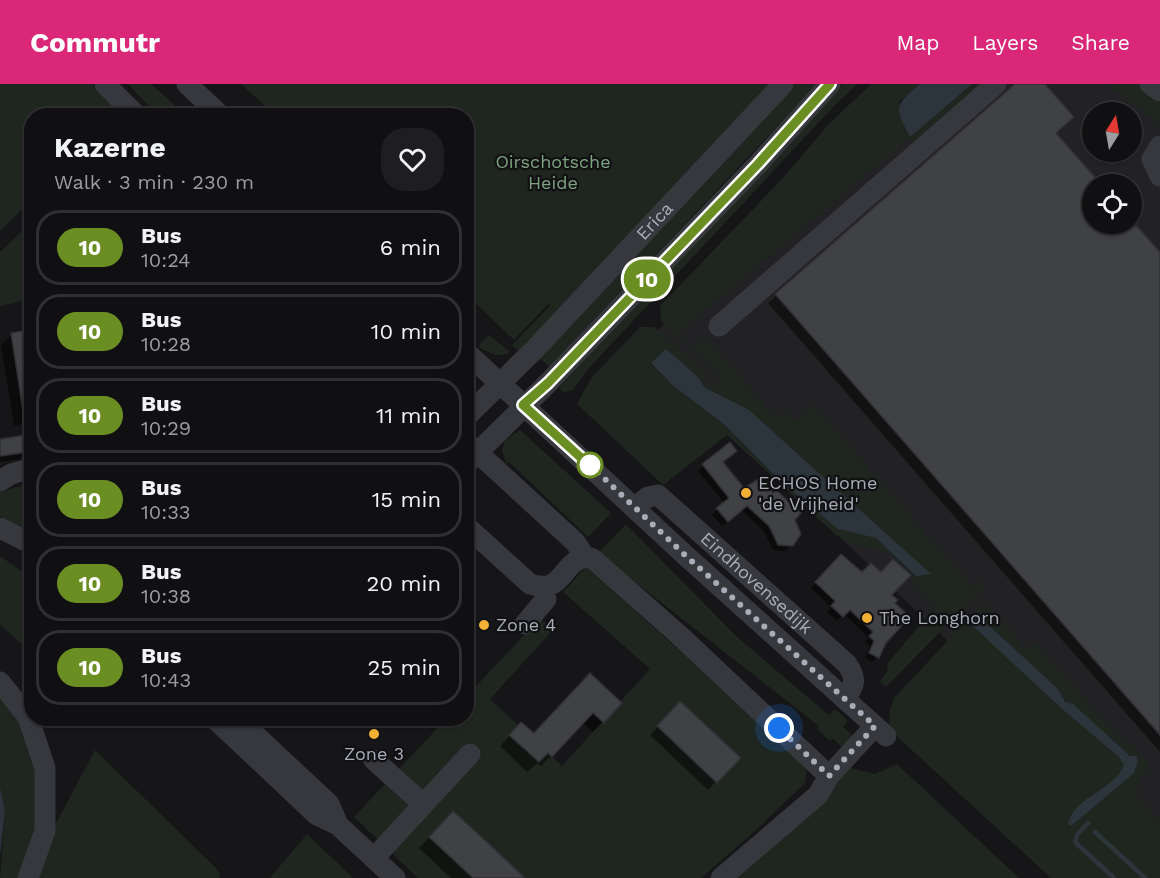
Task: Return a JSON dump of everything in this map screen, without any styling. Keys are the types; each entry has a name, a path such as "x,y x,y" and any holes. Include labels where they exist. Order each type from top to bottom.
{"street":[{"path":"105,84 129,108"},
{"path":"188,84 213,108"},
{"name":"Erica","path":"474,409 535,348 783,84"},
{"name":"Erica","path":"474,448 548,383 758,164 830,84"},
{"path":"719,326 996,84"},
{"path":"1150,84 1160,91"},
{"path":"1160,146 1152,159 1160,176"},
{"name":"Eindhovensedijk","path":"474,360 880,731 829,776"},
{"path":"474,455 575,542 585,557"},
{"path":"0,481 11,474 24,470"},
{"path":"0,528 24,540"},
{"path":"474,533 547,597"},
{"path":"525,624 547,597 552,585 579,559 585,557 592,559 679,635 829,776 818,795 721,878"},
{"path":"0,682 24,712"},
{"path":"28,878 45,831 45,768 31,726"},
{"path":"228,726 317,815 339,825 395,878"},
{"path":"374,858 471,754"},
{"path":"374,760 423,804"}],"shaded area":[{"path":"920,84 972,84 910,137 901,119 899,107 905,97"},
{"path":"936,84 1160,84 1160,846 641,345"},
{"path":"666,349 697,376 705,388 749,410 931,574 916,576 876,538 838,529 777,478 725,425 672,385 651,363"},
{"path":"975,618 982,619 1058,689 1065,702 1073,704 1130,756 1136,756 1138,760 1134,773 1071,826 1068,824 1078,806 1112,781 1124,765 1119,757 1061,708 973,626"},
{"path":"0,787 5,811 0,856"}],"green space":[{"path":"0,84 92,84 117,108 24,108 24,208 0,231"},
{"path":"128,84 151,84 178,108 150,108"},
{"name":"Oirschotsche Heide","path":"241,84 775,84 519,351 512,345 551,305 548,304 514,340 474,302 474,108 267,108"},
{"path":"794,84 817,84 550,367 539,358"},
{"path":"843,84 858,84 835,105 589,368 573,390 564,393 559,388 787,140"},
{"path":"871,84 920,84 899,102 910,136 972,84 983,84 915,143 910,137 679,332 692,348 705,337 776,418 785,411 796,420 813,405 973,588 982,582 985,586 886,687 880,681 888,671 887,664 936,606 912,584 916,577 888,552 851,544 836,535 727,435 663,485 577,404 592,377 640,327 654,327 707,375 703,380 712,388 723,378 661,321 660,306 783,178 829,124","holes":["666,349 697,376 705,388 718,393 921,577 876,538 838,529 777,478 725,425 672,385 651,364"]},
{"path":"1107,84 1142,84 1160,100 1160,126 1142,111 1142,102 1132,102 1117,89 1113,91"},
{"path":"24,229 24,301 0,306 0,252"},
{"path":"489,335 510,352 498,355 478,346"},
{"path":"520,430 611,513 588,537 509,462 506,464 502,450 505,440"},
{"path":"24,485 24,528 0,516 0,492"},
{"path":"626,524 737,637 829,715 835,709 848,721 843,727 859,741 847,751 833,739 830,741 817,729 819,726 598,553"},
{"path":"0,556 24,573 24,646 0,625"},
{"path":"586,567 802,760 807,769 805,783 701,878 418,878 354,817 439,726 474,726 474,689 540,618 553,630 490,699 562,766 650,669 563,592"},
{"path":"984,602 1025,649 1034,642 1097,713 1149,763 1150,769 1137,780 1141,786 1133,792 1160,823 1160,878 1051,878 889,729 890,709 894,698"},
{"path":"0,684 37,751 35,841 21,878 0,878 5,811 0,787"},
{"path":"95,750 216,868 220,874 219,878 34,878 54,827"},
{"path":"897,764 1019,878 721,878 839,765 875,774"},
{"path":"307,834 353,878 270,878"}],"building":[{"path":"1015,84 1045,84 1074,117 1056,133 1092,174 1082,174 1082,234 1142,234 1142,232 1160,252 1160,735 775,294"},
{"path":"24,331 24,417 11,333"},
{"path":"24,435 24,453 0,456 0,439"},
{"name":"ECHOS Home 'de Vrijheid'","path":"730,442 737,451 723,462 744,488 760,478 773,493 776,490 801,513 795,520 801,534 793,546 778,545 769,526 747,506 728,522 716,508 729,498 702,464"},
{"path":"841,554 862,572 871,563 881,572 893,559 911,575 892,595 898,600 895,603 910,617 886,643 879,658 869,653 874,641 869,636 873,632 850,610 843,617 831,606 835,601 815,582"},
{"path":"590,673 622,703 604,723 593,713 552,757 548,753 539,762 509,735 521,722 534,733"},
{"path":"680,701 741,758 717,783 657,726"},
{"path":"453,811 525,878 473,878 429,837"}],"waterway":[{"path":"1088,823 1077,835 1075,842 1114,878"},
{"path":"1095,832 1145,878"}],"bus line":[{"name":"10","path":"590,466 523,405 548,383 758,164 830,84"}],"place":[{"name":"ECHOS Home 'de Vrijheid'","path":"746,493"},
{"name":"The Longhorn","path":"867,618"},
{"name":"Zone 4","path":"484,625"},
{"name":"Zone 3","path":"374,734"}],"route":[{"path":"590,465 685,555 875,726 829,776 779,728"}]}
